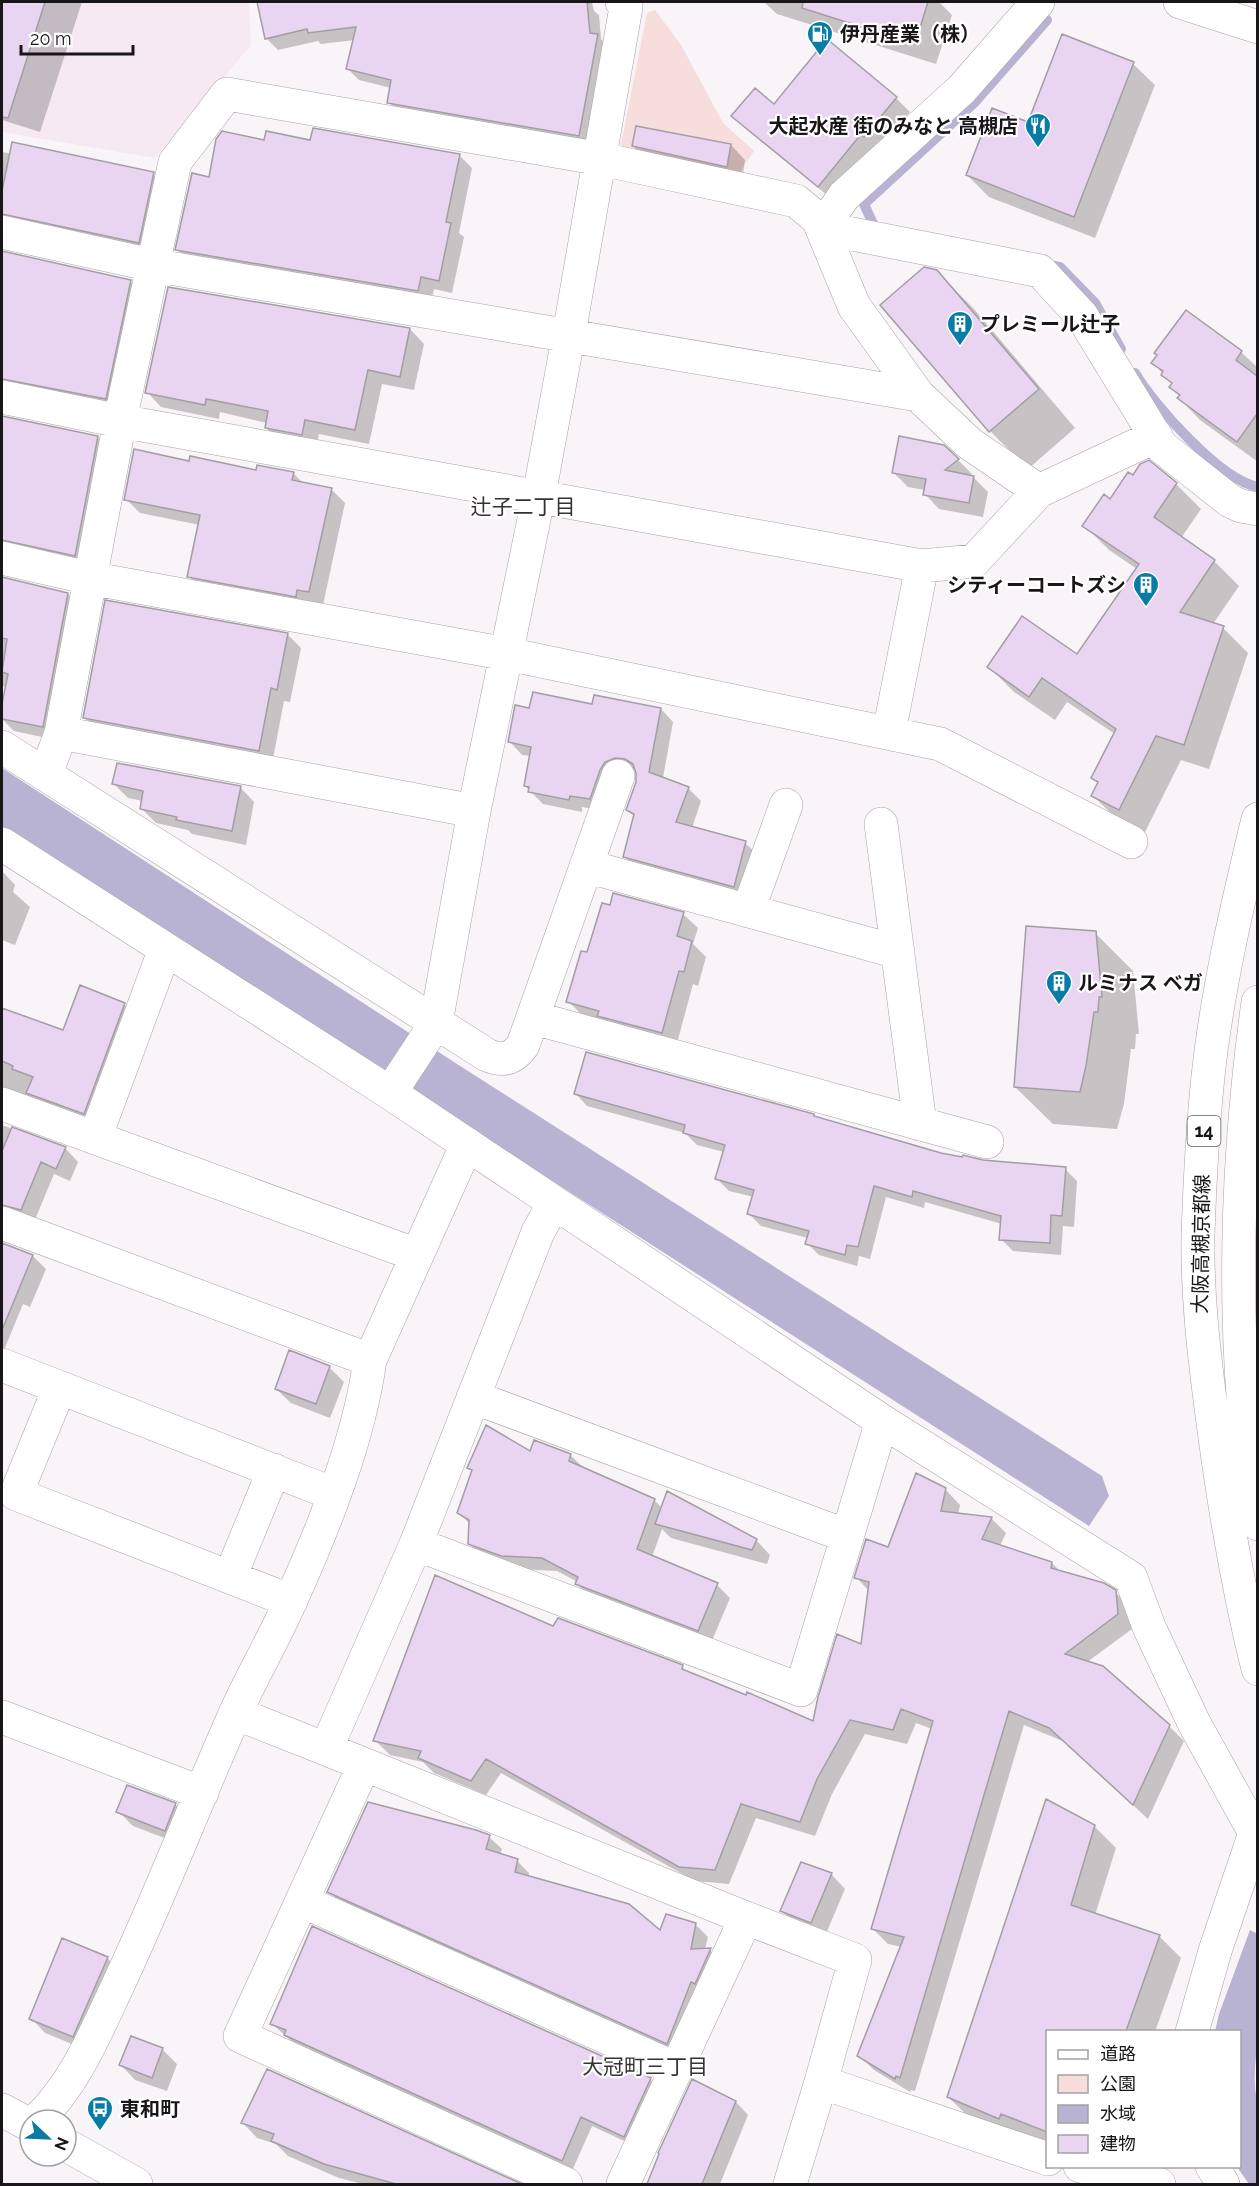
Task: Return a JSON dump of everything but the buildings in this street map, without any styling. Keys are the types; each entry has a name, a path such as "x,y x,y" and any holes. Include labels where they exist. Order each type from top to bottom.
{"main road":[{"path":"393,1089 432,1029 569,334 626,7 622,2"},
{"path":"822,228 844,196 962,89 1038,2"},
{"path":"1180,2 1257,27"},
{"path":"46,774 61,733 120,421 175,162 227,94 601,159 796,201 818,219 854,306 918,395 969,443 1039,491"},
{"path":"822,228 1040,271 1082,316 1162,447 1230,501 1257,509"},
{"path":"2,232 152,265 918,395"},
{"path":"2,397 120,421 922,566 974,561 1039,491 1156,436"},
{"path":"2,558 89,578 507,654 940,744 1131,842"},
{"path":"889,732 922,566"},
{"path":"61,733 474,811"},
{"path":"2,747 432,1029 498,1059 507,1059 516,1054 523,1045 618,776"},
{"path":"748,911 786,805"},
{"name":"大阪高槻京都線","path":"1257,819 1232,933 1210,1057 1198,1236 1200,1325 1216,1447 1242,1604 1257,1669"},
{"path":"881,824 920,1124"},
{"path":"2,844 165,950 393,1089 466,1144 882,1421 1131,1578 1149,1627 1194,1723 1255,1833 1215,1951 1192,2030"},
{"path":"586,866 898,952"},
{"path":"95,1138 165,950"},
{"name":"大阪高槻京都線","path":"1257,1002 1246,1091 1238,1204 1241,1392 1257,1524"},
{"path":"534,1018 987,1142"},
{"path":"2,1104 417,1255"},
{"path":"49,2108 87,2051 144,1929 235,1713 291,1601 334,1494 365,1390 370,1360 466,1144"},
{"path":"326,1749 416,1545 538,1232 554,1203"},
{"path":"2,1223 370,1360"},
{"path":"2,1365 334,1494"},
{"path":"59,1389 16,1494 291,1601"},
{"path":"474,1397 847,1536"},
{"path":"416,1545 801,1690 882,1421"},
{"path":"230,1577 274,1470"},
{"path":"235,1713 855,1960 790,2184"},
{"path":"2,1717 202,1793"},
{"path":"364,1765 240,2036 566,2184"},
{"path":"302,1900 677,2069"},
{"path":"623,2184 746,1918"},
{"path":"821,2082 1046,2159"},
{"path":"2,2110 18,2119"},
{"path":"78,2152 136,2184"},
{"path":"1089,2168 1159,2184"},
{"path":"1213,2168 1223,2184"}],"shaded area":[{"path":"2,2 249,2 251,45 155,158 2,132"}],"green space":[{"path":"655,10 681,45 723,123 754,151 735,178 620,149 647,13"}],"water":[{"path":"2,768 457,1064 1102,1476 1109,1496 1089,1526 2,827"},
{"path":"1250,1930 1258,1934 1258,2031 1255,2077 1258,2104 1257,2184 1249,2184 1238,2168 1241,2168 1241,2030 1215,2030"}],"waterway":[{"path":"882,229 875,228 864,204 975,102 1047,20"},
{"path":"1047,264 1060,267 1095,303 1121,349"},
{"path":"1135,373 1172,421 1207,456 1225,471 1258,487"}],"place":[{"name":"伊丹産業（株）","path":"820,57"},
{"name":"大起水産 街のみなと 高槻店","path":"1038,149"},
{"name":"プレミール辻子","path":"960,347"},
{"name":"シティーコートズシ","path":"1146,608"},
{"name":"ルミナス ベガ","path":"1059,1006"},
{"name":"東和町","path":"100,2132"}],"district":[{"name":"辻子二丁目","path":"523,507"},
{"name":"大冠町三丁目","path":"645,2067"}]}
